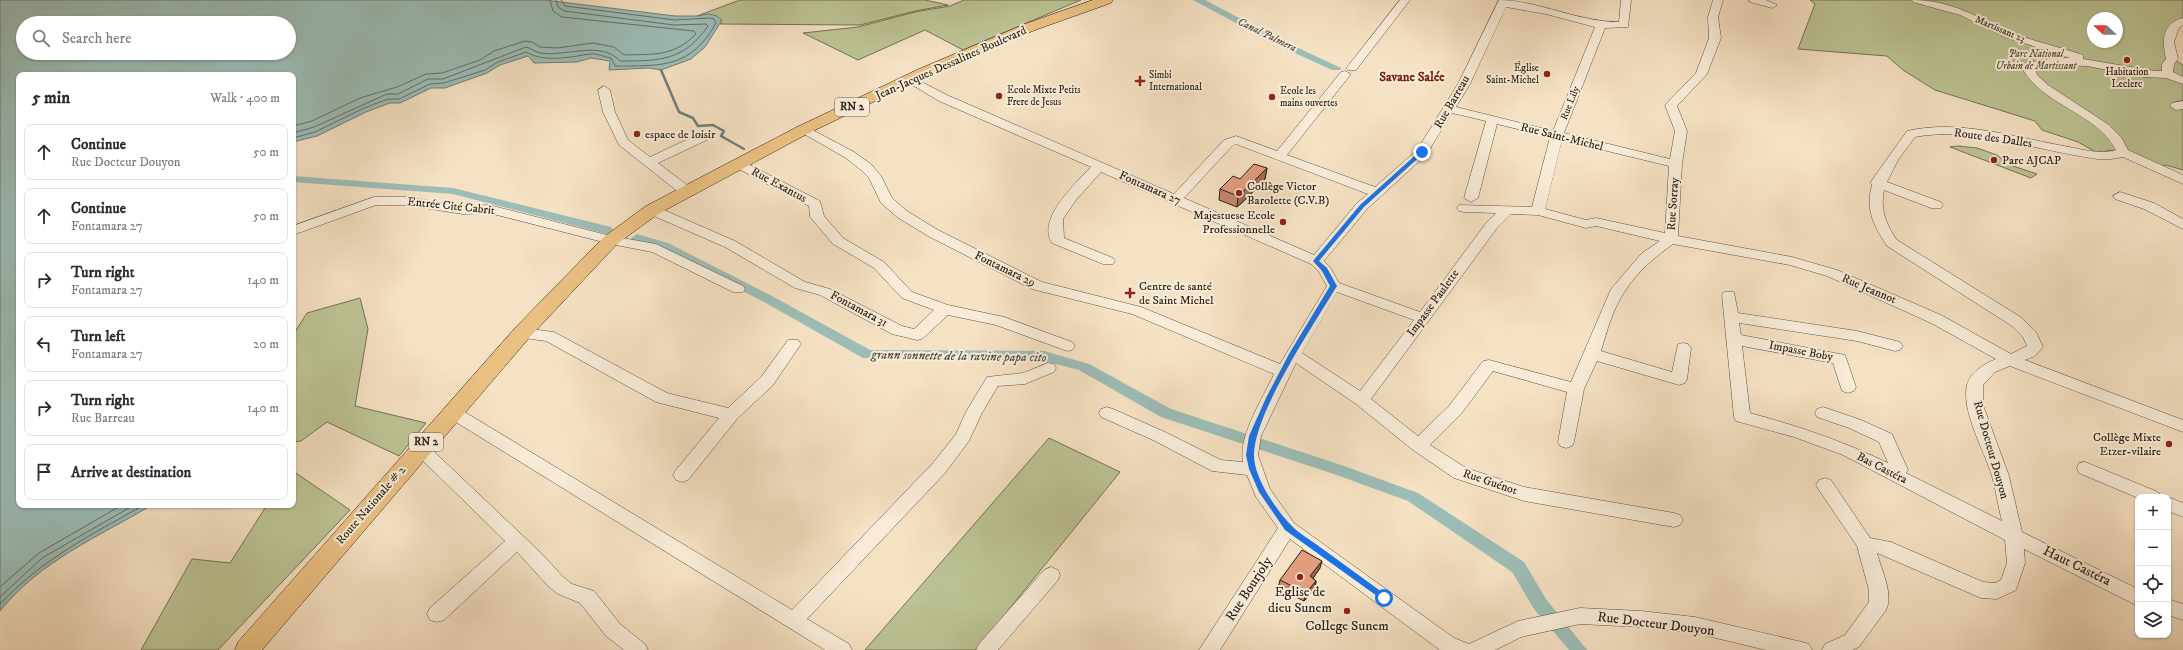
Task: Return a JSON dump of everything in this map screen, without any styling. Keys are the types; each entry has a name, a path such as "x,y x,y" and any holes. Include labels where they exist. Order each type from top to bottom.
{"main road":[{"name":"Jean-Jacques Dessalines Boulevard","path":"611,240 652,210 686,190 803,130 910,80 1030,27 1106,0"},
{"name":"Route Nationale # 2","path":"247,650 420,448 522,333 611,240"}],"street":[{"path":"1279,156 1405,0"},
{"path":"1503,2 1547,11 1601,25 1624,25 1626,0"},
{"name":"Rue Sorray","path":"1566,442 1576,389 1592,354 1604,318 1618,289 1647,256 1671,239 1676,164 1681,131 1671,105 1701,74 1715,38 1713,17 1718,0"},
{"path":"1754,0 1772,5"},
{"name":"Martissant 23","path":"1917,0 1964,13 2009,35 2107,65"},
{"name":"Rue Barreau","path":"1316,261 1362,206 1422,152 1464,84 1503,2"},
{"path":"2167,74 2168,64 2172,59 2168,42 2174,26 2183,21"},
{"name":"Rue Lily","path":"1538,211 1557,136 1601,25"},
{"path":"2183,80 2167,74 2155,76 2107,65 2062,61 2038,64 2028,68 2030,75 2039,83 2093,119 2116,138 2123,152 2183,180"},
{"name":"Fontamara 27","path":"910,80 944,98 1100,165 1316,261 1325,270 1334,286"},
{"path":"604,90 609,112 623,142 686,190"},
{"name":"Rue Saint-Michel","path":"1449,109 1676,164"},
{"path":"1492,120 1468,203 1508,210 1538,211"},
{"name":"Fontamara 29","path":"803,130 850,155 866,167 875,176 886,200 902,214 933,234 1037,286 1136,310 1283,372"},
{"name":"Route des Dalles","path":"2008,359 2033,350 2034,343 2027,331 2017,322 1892,243 1881,230 1876,213 1877,183 1883,171 1911,134 1916,132 1963,133 2101,155 2118,155 2123,152"},
{"path":"649,162 705,136"},
{"path":"1176,199 1228,143 1232,141 1241,141 1376,192"},
{"name":"Rue Exantus","path":"738,163 815,204 817,217 838,241 879,265 908,295 945,309"},
{"path":"1100,165 1070,197 1056,219 1057,240 1108,261"},
{"path":"1877,183 1936,206"},
{"path":"2120,196 2149,206 2183,225"},
{"name":"Entrée Cité Cabrit","path":"296,230 374,201 405,201 463,210 489,209 611,240 656,248 738,289"},
{"name":"Fontamara 31","path":"652,210 730,244 800,285 825,292 897,330 917,335 945,309"},
{"name":"Impasse Paulette","path":"1362,400 1492,225 1508,210"},
{"name":"Rue Jeannot","path":"1538,211 1586,224 1596,222 1671,239 1792,261 1832,273 1936,319 2008,359 2183,426"},
{"path":"1423,318 1334,286 1283,372 1253,436 1252,462 1262,492 1288,528 1452,648"},
{"path":"1729,295 1734,339"},
{"path":"945,309 999,321 1067,346"},
{"path":"1731,317 1857,336 1895,346"},
{"path":"522,333 549,336 662,398 731,415"},
{"name":"Impasse Boby","path":"1734,339 1840,359 1848,387"},
{"name":"Bas Castéra","path":"1734,339 1742,418 1798,432 1849,451 2014,536"},
{"path":"682,475 731,415 767,381 793,344"},
{"path":"1592,354 1679,379 1683,348"},
{"name":"Rue Guénot","path":"1293,354 1362,400 1418,446 1460,473 1524,494 1674,520"},
{"name":"Rue Docteur Douyon","path":"1865,544 1885,547 1981,590 1997,591 2009,585 2016,563 2014,536 2000,476 1975,405 1975,384 1988,368 2008,359"},
{"path":"1418,446 1455,410 1489,365 1576,389"},
{"path":"793,621 939,468 963,437 974,412 993,381 1025,378 1048,368"},
{"path":"452,412 842,650"},
{"path":"1107,413 1159,436 1218,466 1252,462"},
{"path":"1823,413 1856,424 1886,438 1899,470 1894,474"},
{"path":"420,448 517,541 564,589 587,597 613,630 638,650"},
{"path":"2085,468 2145,494"},
{"path":"1826,485 1865,544 1878,590 1879,604 1852,641 1832,650"},
{"path":"2171,505 2183,510"},
{"name":"Rue Bourjoly","path":"1209,650 1288,528"},
{"name":"Haut Castéra","path":"2014,536 2110,582 2135,596"},
{"path":"437,614 517,541"},
{"path":"986,650 1051,575"},
{"path":"2171,609 2183,612"},
{"name":"Rue Docteur Douyon","path":"1476,650 1518,629 1580,616 1695,625 1802,650"}],"green space":[{"path":"740,0 925,0 948,5 915,11 860,25 720,24 722,20 697,16"},
{"path":"964,0 1081,0 963,50 925,30 858,60 803,33 858,27 915,12 950,6"},
{"name":"Parc National Urbain de Martissant","path":"1810,0 2183,0 2183,21 2168,42 2172,58 2183,65 2183,170 2166,165 2158,168 2123,152 2107,150 2101,155 2078,142 2042,130 2035,121 1935,90 1903,70 1887,56 1798,49 1815,4"},
{"name":"Parc AJCAP","path":"1958,146 1977,148 1997,155 2010,165 2037,174 2031,178 1950,147"},
{"path":"360,298 368,329 355,406 426,423 399,456 327,422 301,441 296,442 296,330 307,313"},
{"path":"1049,438 1120,472 976,650 865,650"},
{"path":"296,473 350,510 218,650 141,650 192,559 230,563 265,508 296,508"}],"water":[{"path":"0,0 545,0 675,16 697,16 709,14 717,16 722,20 705,47 691,59 661,70 648,68 609,70 610,61 591,58 577,62 534,63 528,56 500,65 487,73 445,88 431,88 400,103 390,103 366,112 317,136 296,141 296,72 16,72 16,508 147,508 91,539 51,564 16,593 0,611"}],"building":[{"path":"1254,164 1267,168 1238,196 1220,189 1233,176 1240,179"},
{"name":"Eglise de dieu Sunem","path":"1302,550 1322,561 1310,576 1316,581 1306,593 1280,580"}],"waterway":[{"name":"Canal Palmera","path":"1198,0 1276,41 1336,68"},
{"path":"661,70 679,112 693,118 698,126 713,125 724,131 721,136 744,149"},
{"name":"grann sonnette de la ravine papa cito","path":"296,179 453,191 607,230"},
{"name":"grann sonnette de la ravine papa cito","path":"637,238 664,246 768,299 868,355 1044,356 1084,367 1166,413 1339,470 1413,497 1518,567 1540,604 1579,650"}],"place":[{"name":"Habitation Leclerc","path":"2127,60"},
{"name":"Église Saint-Michel","path":"1547,74"},
{"name":"Simbi International","path":"1140,81"},
{"name":"Ecole Mixte Petits Frere de Jesus","path":"999,96"},
{"name":"Ecole les mains ouvertes","path":"1272,97"},
{"name":"espace de loisir","path":"637,134"},
{"name":"Parc AJCAP","path":"1994,160"},
{"name":"Collège Victor Barolette (C.V.B)","path":"1239,193"},
{"name":"Majestuese Ecole Professionnelle","path":"1283,222"},
{"name":"Centre de santé de Saint Michel","path":"1130,293"},
{"name":"Collège Mixte Etzer-vilaire","path":"2169,444"},
{"name":"Eglise de dieu Sunem","path":"1300,577"},
{"name":"College Sunem","path":"1347,611"}],"district":[{"name":"Savane Salée","path":"1412,77"}],"route":[{"path":"1384,598 1319,549 1288,528 1262,492 1253,469 1250,455 1253,436 1270,398 1293,354 1334,286 1325,270 1316,261 1362,206 1422,152"}]}
